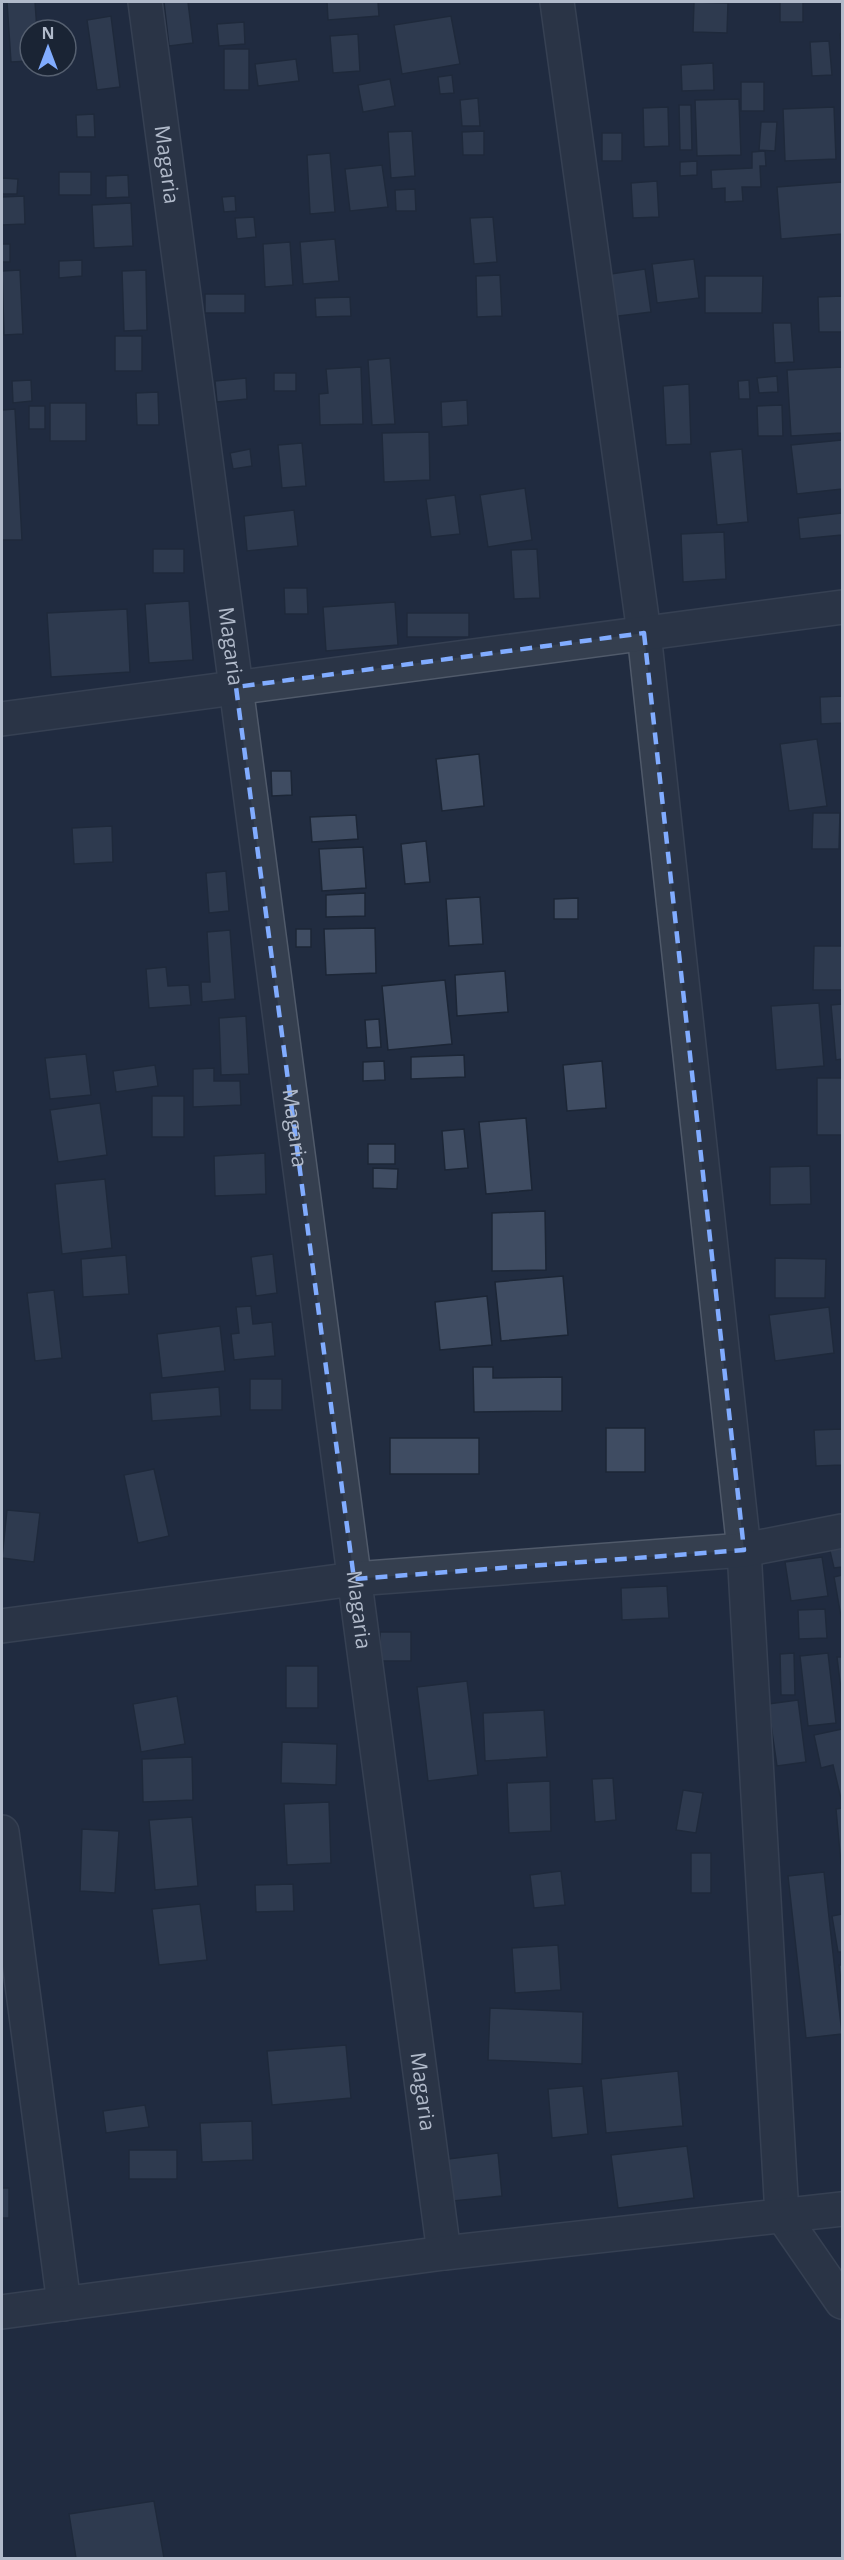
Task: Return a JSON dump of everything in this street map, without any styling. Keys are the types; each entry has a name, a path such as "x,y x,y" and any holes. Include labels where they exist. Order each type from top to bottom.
{"street":[{"name":"Magaria","path":"145,2 444,2253"},
{"path":"557,2 644,633 744,1550 782,2215 843,2302"},
{"path":"2,718 843,607"},
{"path":"2,1626 354,1579 744,1550 843,1531"},
{"path":"2,1832 64,2304"},
{"path":"2,2312 444,2253 843,2209"}],"highlighted area":[{"path":"644,633 744,1550 354,1579 236,687"}],"building":[{"path":"7,2 35,2 36,18 18,18 18,62 11,62"},
{"path":"164,2 188,2 193,43 169,46"},
{"path":"327,2 378,2 379,16 328,20"},
{"path":"694,2 728,3 727,33 693,32"},
{"path":"780,2 803,2 803,22 780,22"},
{"path":"111,16 120,87 97,90 87,20"},
{"path":"451,16 460,64 402,74 394,25"},
{"path":"244,22 245,44 219,46 217,24"},
{"path":"358,34 360,71 333,73 330,36"},
{"path":"840,34 842,34 842,61"},
{"path":"829,41 832,75 812,76 810,42"},
{"path":"224,49 249,49 249,90 224,90"},
{"path":"296,59 299,81 258,86 255,64"},
{"path":"713,63 714,90 682,91 681,65"},
{"path":"452,75 454,93 440,94 438,77"},
{"path":"390,79 395,106 363,112 358,85"},
{"path":"741,82 764,82 764,111 741,111"},
{"path":"478,98 480,126 462,126 460,100"},
{"path":"739,99 741,155 697,156 695,100"},
{"path":"679,105 691,105 692,150 680,150"},
{"path":"668,107 669,146 644,147 643,108"},
{"path":"834,107 836,159 785,161 783,109"},
{"path":"94,114 95,137 77,137 76,115"},
{"path":"761,122 777,122 775,151 759,150"},
{"path":"412,131 415,176 391,178 388,132"},
{"path":"484,131 484,155 463,155 462,132"},
{"path":"602,133 622,133 622,161 602,161"},
{"path":"765,151 766,166 760,166 761,187 742,187 743,201 725,202 725,188 712,189 711,170 752,168 752,152"},
{"path":"330,153 335,212 310,214 307,155"},
{"path":"697,161 697,175 680,176 680,162"},
{"path":"382,165 388,207 350,211 345,169"},
{"path":"59,172 91,172 91,195 59,195"},
{"path":"128,175 129,197 106,198 106,176"},
{"path":"2,178 18,179 17,194 2,194"},
{"path":"657,181 659,217 633,218 631,183"},
{"path":"842,182 842,234 781,239 777,187"},
{"path":"415,189 416,211 396,211 395,190"},
{"path":"24,196 25,224 2,225 2,197"},
{"path":"235,196 236,211 224,212 222,197"},
{"path":"131,203 133,246 94,248 92,205"},
{"path":"254,217 256,237 237,239 235,218"},
{"path":"493,217 497,262 474,264 470,218"},
{"path":"335,239 339,281 303,284 300,242"},
{"path":"290,242 293,285 265,287 263,244"},
{"path":"2,244 10,244 10,262 2,262"},
{"path":"694,259 699,298 657,303 652,264"},
{"path":"82,260 82,276 59,278 59,261"},
{"path":"645,269 651,312 610,317 604,275"},
{"path":"20,270 23,334 4,335 2,271"},
{"path":"146,270 147,330 124,331 122,271"},
{"path":"500,275 502,316 477,317 476,276"},
{"path":"705,276 763,276 762,313 705,313"},
{"path":"205,294 245,294 245,313 205,313"},
{"path":"842,296 842,332 819,332 818,297"},
{"path":"350,297 351,316 316,317 315,298"},
{"path":"773,323 791,323 794,362 775,363"},
{"path":"115,336 142,336 142,371 115,371"},
{"path":"390,358 395,424 372,425 368,360"},
{"path":"361,367 363,424 320,425 319,394 328,393 326,369"},
{"path":"842,367 842,433 791,436 787,370"},
{"path":"274,373 296,373 296,391 274,391"},
{"path":"777,376 778,392 759,393 757,378"},
{"path":"246,378 247,399 217,402 215,381"},
{"path":"31,380 32,401 13,403 12,381"},
{"path":"749,380 750,399 739,399 738,381"},
{"path":"689,384 691,444 666,445 663,386"},
{"path":"158,392 159,425 137,425 136,393"},
{"path":"467,400 468,425 442,427 441,402"},
{"path":"50,403 86,403 86,441 50,441"},
{"path":"782,405 783,436 758,436 757,406"},
{"path":"29,406 45,406 45,429 29,429"},
{"path":"15,409 22,540 2,540 2,410"},
{"path":"429,432 430,480 384,482 382,433"},
{"path":"842,440 842,489 797,494 791,445"},
{"path":"302,443 306,486 282,488 278,445"},
{"path":"250,449 252,466 233,469 230,453"},
{"path":"742,449 748,522 717,525 710,452"},
{"path":"525,488 532,540 488,547 480,495"},
{"path":"455,495 460,534 431,537 426,499"},
{"path":"294,510 298,546 247,551 244,516"},
{"path":"842,513 842,535 800,539 798,518"},
{"path":"724,532 726,579 683,582 681,534"},
{"path":"153,549 184,549 184,573 153,573"},
{"path":"537,549 540,598 514,599 511,550"},
{"path":"284,588 307,588 308,614 285,614"},
{"path":"189,601 193,660 149,663 145,604"},
{"path":"395,602 398,645 326,651 323,607"},
{"path":"127,609 130,672 51,677 47,613"},
{"path":"407,613 469,613 469,637 407,637"},
{"path":"842,696 842,723 821,724 820,697"},
{"path":"817,739 827,806 789,811 780,744"},
{"path":"479,754 484,806 442,811 436,759"},
{"path":"271,771 291,771 292,795 272,796"},
{"path":"813,813 840,813 839,849 812,849"},
{"path":"356,815 358,839 312,842 310,817"},
{"path":"112,826 113,862 74,864 72,828"},
{"path":"426,841 430,882 405,884 401,844"},
{"path":"363,847 366,888 322,891 319,849"},
{"path":"226,871 229,911 209,913 206,873"},
{"path":"365,893 365,916 326,917 326,895"},
{"path":"480,897 483,944 449,946 446,899"},
{"path":"578,898 578,919 554,919 554,899"},
{"path":"375,928 376,973 326,975 324,929"},
{"path":"296,929 311,929 311,947 296,947"},
{"path":"230,930 235,999 202,1002 201,982 210,982 207,932"},
{"path":"814,946 842,946 842,990 813,990"},
{"path":"166,967 168,986 189,985 191,1005 149,1008 146,969"},
{"path":"505,971 508,1012 457,1016 455,975"},
{"path":"445,980 452,1044 388,1050 382,986"},
{"path":"819,1003 824,1066 776,1070 771,1006"},
{"path":"842,1004 842,1059 836,1060 831,1005"},
{"path":"246,1016 249,1074 221,1075 219,1018"},
{"path":"379,1019 381,1047 367,1048 365,1020"},
{"path":"86,1054 91,1095 50,1099 45,1058"},
{"path":"464,1055 465,1077 411,1079 411,1057"},
{"path":"384,1061 385,1080 363,1081 363,1062"},
{"path":"602,1061 606,1108 567,1111 563,1065"},
{"path":"155,1065 158,1086 116,1092 113,1071"},
{"path":"214,1068 214,1081 240,1081 241,1105 193,1107 193,1069"},
{"path":"817,1078 842,1078 842,1135 817,1135"},
{"path":"152,1096 184,1096 184,1137 152,1137"},
{"path":"100,1103 107,1155 58,1162 50,1110"},
{"path":"526,1118 532,1190 486,1194 479,1122"},
{"path":"464,1129 468,1168 445,1170 442,1131"},
{"path":"368,1144 395,1144 395,1164 368,1164"},
{"path":"265,1153 266,1194 215,1196 214,1156"},
{"path":"810,1166 811,1204 770,1205 770,1167"},
{"path":"373,1168 398,1169 397,1189 373,1188"},
{"path":"105,1179 112,1248 62,1254 55,1184"},
{"path":"545,1211 546,1270 492,1271 492,1213"},
{"path":"273,1254 277,1293 256,1296 251,1257"},
{"path":"126,1255 129,1294 83,1297 81,1259"},
{"path":"775,1258 826,1259 825,1298 775,1298"},
{"path":"563,1276 568,1335 501,1341 495,1282"},
{"path":"54,1290 62,1358 35,1361 27,1293"},
{"path":"487,1296 492,1345 440,1350 435,1302"},
{"path":"251,1306 253,1324 272,1322 275,1356 234,1360 231,1334 239,1333 236,1307"},
{"path":"829,1307 834,1353 775,1361 769,1315"},
{"path":"220,1326 225,1371 162,1378 157,1334"},
{"path":"473,1367 493,1367 493,1378 562,1377 562,1411 474,1412"},
{"path":"250,1379 282,1379 282,1410 250,1410"},
{"path":"219,1387 221,1416 152,1421 150,1393"},
{"path":"606,1428 645,1428 645,1472 606,1472"},
{"path":"842,1429 842,1465 816,1466 814,1430"},
{"path":"390,1438 479,1438 479,1474 390,1474"},
{"path":"154,1469 169,1536 138,1543 124,1475"},
{"path":"7,1510 40,1513 34,1562 2,1558"},
{"path":"842,1535 842,1567 834,1568 827,1538"},
{"path":"822,1557 828,1596 791,1601 785,1562"},
{"path":"842,1575 842,1617 841,1617 834,1577"},
{"path":"667,1586 669,1618 622,1620 621,1588"},
{"path":"825,1609 827,1638 799,1639 798,1610"},
{"path":"380,1632 411,1632 411,1661 380,1661"},
{"path":"794,1653 795,1695 781,1695 780,1654"},
{"path":"828,1653 836,1723 808,1726 800,1656"},
{"path":"837,1657 842,1657 842,1698"},
{"path":"286,1666 318,1666 318,1708 286,1708"},
{"path":"467,1681 478,1775 428,1781 417,1687"},
{"path":"177,1696 185,1744 141,1752 133,1704"},
{"path":"798,1700 806,1762 777,1766 768,1704"},
{"path":"544,1710 547,1757 485,1761 483,1713"},
{"path":"842,1729 841,1799 833,1765 821,1768 814,1735"},
{"path":"282,1742 337,1744 336,1785 281,1783"},
{"path":"192,1757 193,1800 143,1802 142,1759"},
{"path":"613,1778 616,1820 595,1822 592,1779"},
{"path":"550,1781 551,1831 509,1833 507,1783"},
{"path":"683,1790 703,1793 696,1833 676,1830"},
{"path":"329,1802 331,1863 287,1865 284,1804"},
{"path":"842,1808 842,1864 841,1864 836,1809"},
{"path":"192,1817 198,1886 155,1890 149,1820"},
{"path":"82,1829 119,1831 115,1893 80,1891"},
{"path":"691,1853 711,1853 711,1893 691,1893"},
{"path":"561,1871 565,1905 534,1908 530,1875"},
{"path":"824,1872 842,2034 806,2038 788,1876"},
{"path":"293,1884 294,1911 256,1912 255,1885"},
{"path":"200,1904 207,1960 159,1965 152,1909"},
{"path":"842,1914 842,1952 838,1952 832,1916"},
{"path":"558,1945 561,1990 515,1993 512,1948"},
{"path":"839,1965 842,1965 842,1990"},
{"path":"490,2008 583,2012 582,2064 488,2060"},
{"path":"346,2045 351,2098 272,2105 267,2051"},
{"path":"678,2071 683,2126 606,2133 601,2079"},
{"path":"583,2086 588,2134 552,2138 548,2089"},
{"path":"145,2105 149,2127 106,2133 103,2111"},
{"path":"252,2121 253,2160 202,2162 200,2123"},
{"path":"687,2146 694,2198 618,2208 611,2155"},
{"path":"129,2150 177,2150 177,2179 129,2179"},
{"path":"498,2153 502,2196 453,2201 448,2159"},
{"path":"2,2188 9,2188 9,2218 2,2218"},
{"path":"154,2501 164,2558 76,2558 69,2514"}]}
